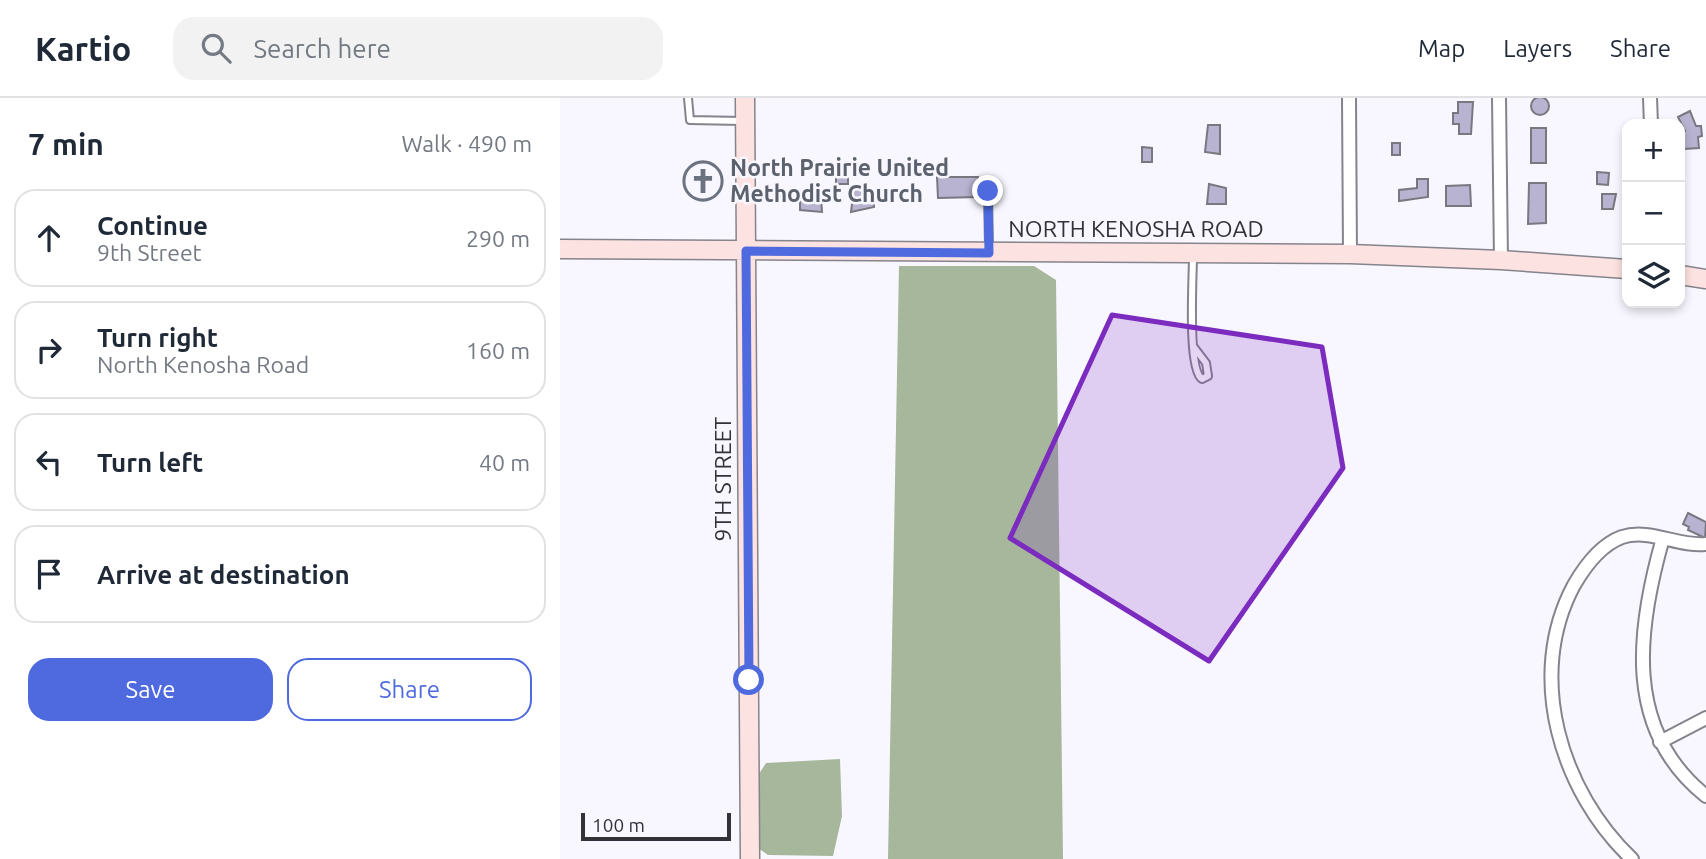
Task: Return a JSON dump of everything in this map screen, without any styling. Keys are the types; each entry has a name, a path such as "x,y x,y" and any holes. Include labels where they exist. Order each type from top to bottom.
{"street":[{"name":"9TH STREET","path":"745,98 750,859"},
{"path":"1349,98 1350,254"},
{"path":"1499,98 1501,260"},
{"path":"1650,98 1651,119"},
{"name":"NORTH KENOSHA ROAD","path":"560,249 1350,254 1501,260 1622,269"},
{"path":"1685,276 1706,279"},
{"path":"1632,859 1587,804 1570,771 1554,703 1555,646 1567,598 1592,558 1622,537 1639,535 1678,543 1706,544"},
{"path":"1663,538 1653,575 1643,642 1648,711 1660,742 1685,779 1706,796"},
{"path":"1660,742 1706,718"}],"lane":[{"path":"688,98 690,120 745,121"},
{"path":"988,191 989,253"},
{"path":"1193,254 1193,346 1194,370 1202,379 1208,376 1209,371 1193,346"}],"highlighted area":[{"path":"1112,315 1322,347 1343,468 1209,661 1010,538"}],"green space":[{"path":"899,266 1034,266 1056,280 1063,859 888,859"},
{"path":"840,759 842,816 833,856 768,855 758,848 757,777 766,763"}],"building":[{"path":"1540,97 1546,100 1549,106 1546,112 1540,115 1534,112 1531,106 1534,100"},
{"path":"1458,102 1473,102 1471,134 1459,134 1459,124 1453,124 1453,113 1458,113"},
{"path":"1690,111 1696,126 1701,126 1699,148 1685,149 1685,119 1678,117"},
{"path":"1208,125 1220,125 1220,154 1205,152"},
{"path":"1531,128 1546,128 1546,163 1531,163"},
{"path":"1392,143 1400,143 1400,155 1392,155"},
{"path":"1142,147 1152,148 1152,162 1142,162"},
{"path":"845,162 848,162 848,184 836,184 836,165 845,165"},
{"path":"1597,172 1609,173 1608,185 1597,184"},
{"path":"937,177 978,177 978,197 938,198"},
{"path":"1417,179 1428,179 1428,197 1399,201 1399,190 1417,188"},
{"path":"1529,183 1546,183 1546,223 1528,224"},
{"path":"1209,184 1226,188 1226,204 1207,204"},
{"path":"1470,185 1471,206 1446,206 1446,186"},
{"path":"854,188 869,188 869,194 874,194 874,207 851,212"},
{"path":"1602,194 1616,194 1613,209 1602,209"},
{"path":"800,196 821,196 822,212 800,210"},
{"path":"1688,513 1706,522 1705,538 1688,530 1689,527 1683,524"}],"place":[{"name":"North Prairie United Methodist Church","path":"703,181"}],"route":[{"path":"749,680 746,251 989,253 988,191"}]}
